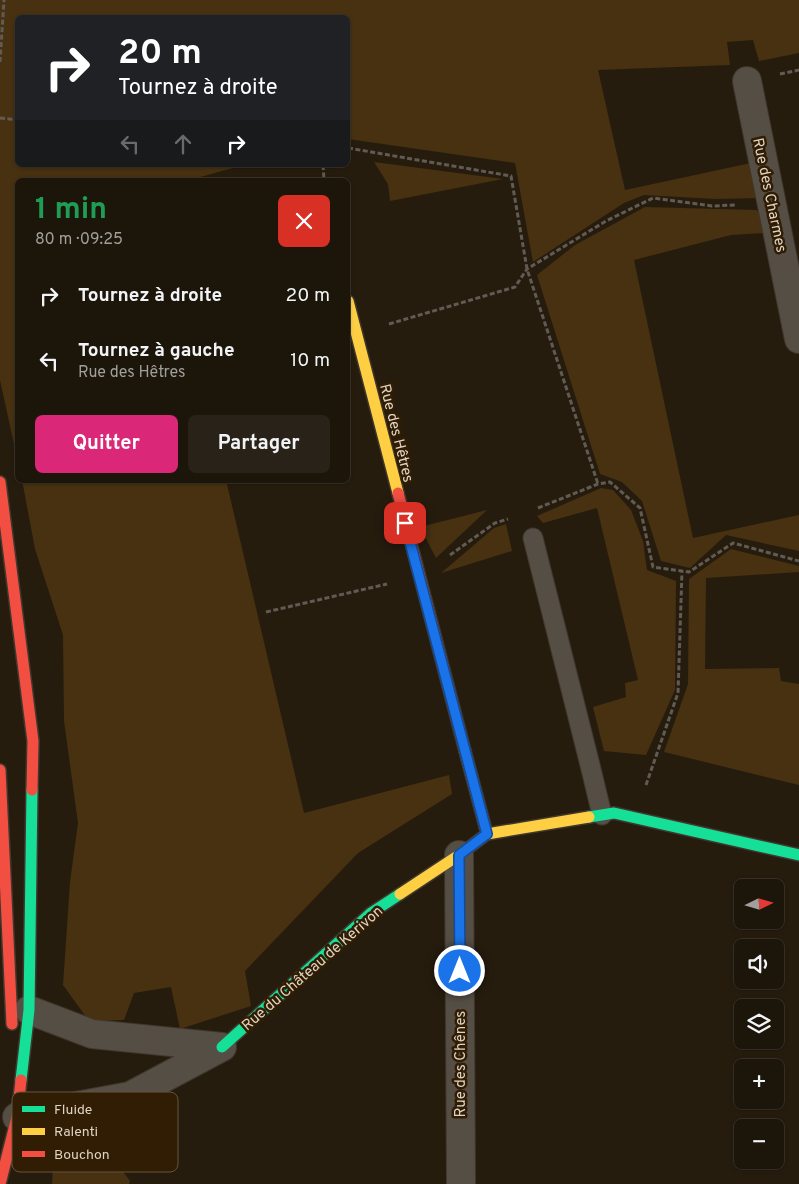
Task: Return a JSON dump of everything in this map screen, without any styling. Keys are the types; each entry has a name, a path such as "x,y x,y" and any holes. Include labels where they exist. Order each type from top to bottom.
{"street":[{"name":"Rue des Charmes","path":"747,81 799,339"},
{"name":"Rue des Hêtres","path":"350,309 487,834"},
{"path":"0,482 33,741 29,1010 20,1092"},
{"path":"0,770 16,1092"},
{"name":"Rue du Château de Kerivon","path":"137,1092 222,1046 371,913 459,855 487,834 614,812 799,855"},
{"name":"Rue des Chênes","path":"459,855 460,1184"},
{"path":"29,1010 92,1034 222,1046"},
{"path":"0,1184 12,1137"}],"lane":[{"path":"532,538 602,815"}],"path":[{"path":"0,62 4,0"},
{"path":"0,118 15,120"},
{"path":"350,148 511,176 527,269 598,484"},
{"path":"358,342 382,326 515,287 527,269 606,221 653,198 712,206 772,203"},
{"path":"635,818 678,692 682,571"}],"shaded area":[{"path":"0,0 799,0 799,53 759,61 753,40 727,42 730,65 598,70 625,190 751,163 759,198 716,199 644,195 624,203 533,262 515,163 350,139 350,15 15,15 15,167 236,167 197,178 15,178 15,449 0,380"},
{"path":"374,162 503,179 390,201 388,184"},
{"path":"645,207 756,210 765,215 766,233 731,235 634,260 693,538 799,515 799,551 726,535 690,568 661,561 642,501 622,482 600,474 537,275 575,245"},
{"path":"23,483 227,483 304,813 449,775 452,794 358,853 245,971 251,1006 180,1029 171,987 134,993 124,1020 89,1021 63,985 70,882 78,823 64,721 63,635 35,549"},
{"path":"601,488 613,490 631,510 643,541 647,570 676,581 675,690 646,755 604,751 593,707 626,697 625,683 638,680 597,508 543,523 537,516"},
{"path":"487,510 436,558 420,527"},
{"path":"506,524 512,551 441,573 494,528"},
{"path":"731,549 799,566 799,572 706,578 705,669 779,668 781,681 799,684 799,785 664,752 688,684 689,579"},
{"path":"53,1172 123,1172 130,1181 129,1184 52,1184"}],"traffic: fast":[{"path":"21,1080 29,1010 32,790"},
{"path":"589,817 614,813 799,855"},
{"path":"222,1047 371,913 400,894"}],"traffic: slow":[{"path":"350,309 398,493"},
{"path":"465,751 487,834"},
{"path":"400,894 487,834 589,817"}],"traffic: jam":[{"path":"0,482 33,741 32,790"},
{"path":"398,493 465,751"},
{"path":"0,770 12,1024"},
{"path":"20,1092 21,1080"},
{"path":"0,1184 12,1137"}],"route":[{"path":"405,523 487,834 459,855 460,971"}]}
